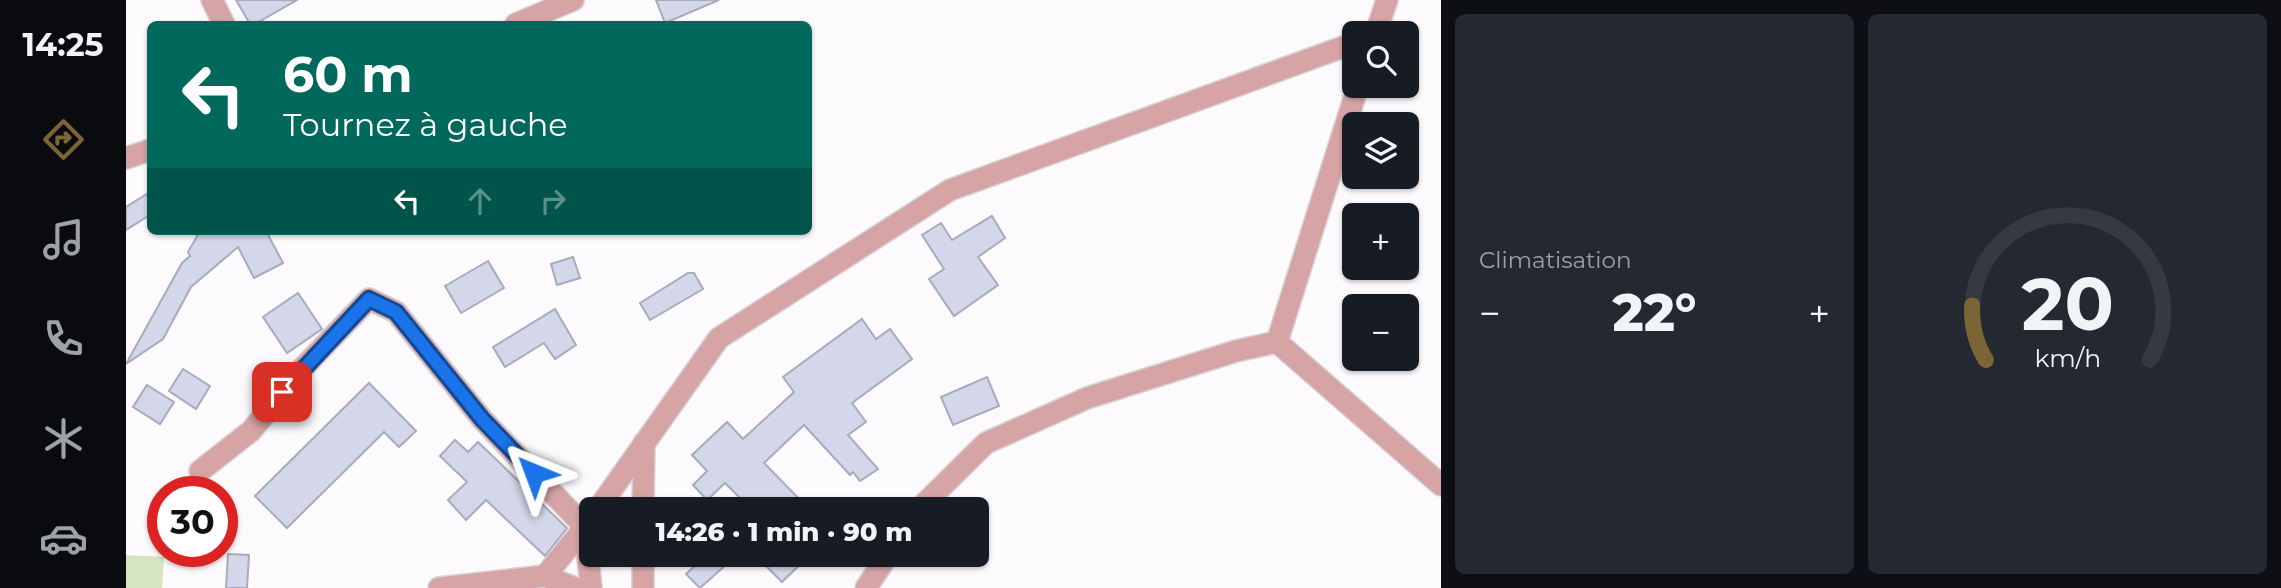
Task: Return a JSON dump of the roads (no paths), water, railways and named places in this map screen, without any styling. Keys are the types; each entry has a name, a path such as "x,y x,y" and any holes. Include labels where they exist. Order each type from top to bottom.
{"street":[{"path":"212,0 222,21"},
{"path":"523,21 573,0"},
{"path":"1380,21 1387,0"},
{"path":"607,497 719,338 950,190 1342,47"},
{"path":"1277,342 1353,98"},
{"path":"126,158 147,151"},
{"path":"200,471 251,431 298,373 369,299 396,312 482,419 579,506"},
{"path":"1277,342 1441,485"},
{"path":"931,497 986,443 1087,398 1236,351 1277,342"},
{"path":"643,497 644,443"},
{"path":"545,576 579,534"},
{"path":"591,567 591,588"},
{"path":"643,567 643,588"},
{"path":"866,588 880,567"},
{"path":"439,588 545,576 575,588"}]}
